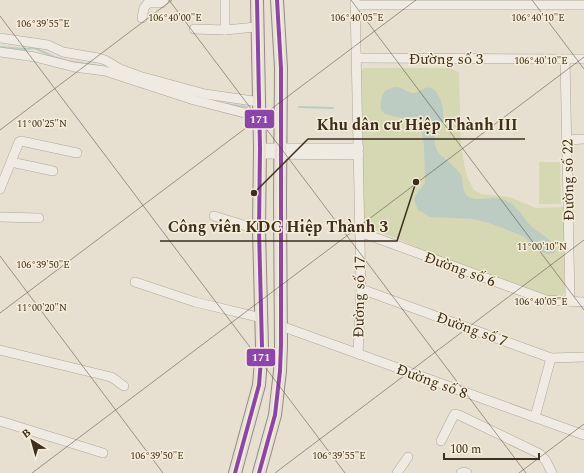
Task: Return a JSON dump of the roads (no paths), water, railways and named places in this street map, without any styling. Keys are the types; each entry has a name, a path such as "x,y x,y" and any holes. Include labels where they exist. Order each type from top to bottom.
{"main road":[{"path":"235,473 258,385 262,347 259,230 260,102 257,0"},
{"path":"259,473 275,415 280,371 281,68 277,0"}],"street":[{"path":"142,18 144,8 148,3 162,3 164,0"},
{"path":"225,0 225,30"},
{"path":"355,2 584,5"},
{"name":"Đường số 17","path":"355,2 361,289 358,354"},
{"path":"194,29 225,30 257,27"},
{"path":"0,38 48,45 63,52 98,58 105,60 120,69 139,76 205,94 260,102"},
{"path":"0,52 35,57 74,67 105,71 194,100 260,117"},
{"name":"Đường số 3","path":"357,58 584,59"},
{"name":"Đường số 22","path":"565,59 570,301"},
{"path":"567,140 584,139"},
{"path":"0,189 21,141 77,153"},
{"path":"260,151 358,152"},
{"path":"11,162 54,171"},
{"path":"214,216 259,230"},
{"path":"0,217 39,218"},
{"name":"Đường số 6","path":"360,232 546,300 584,302"},
{"path":"135,282 195,302 262,318"},
{"name":"Đường số 7","path":"361,289 552,358 584,357"},
{"name":"Đường số 8","path":"281,326 584,435"},
{"path":"0,350 110,377 124,386"},
{"path":"535,417 552,358"},
{"path":"441,441 454,415 457,414 540,454 546,461 552,473"},
{"path":"0,422 104,453"},
{"path":"398,473 408,457"},
{"path":"461,473 467,473"}],"waterway":[{"path":"0,47 24,49 35,48 54,57 68,61 100,66"},
{"path":"226,104 247,107"},
{"path":"299,107 333,108"}],"place":[{"name":"Công viên KDC Hiệp Thành 3","path":"416,182"},
{"name":"Khu dân cư Hiệp Thành III","path":"254,193"}]}
